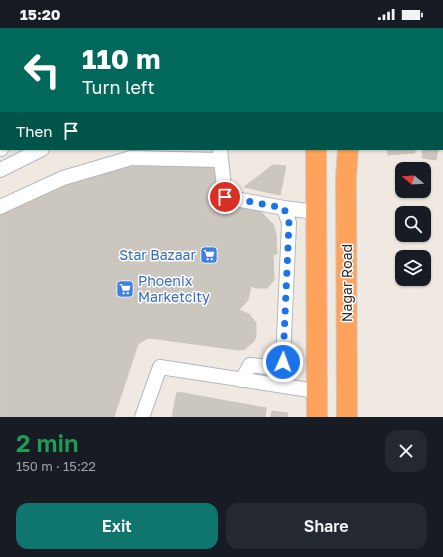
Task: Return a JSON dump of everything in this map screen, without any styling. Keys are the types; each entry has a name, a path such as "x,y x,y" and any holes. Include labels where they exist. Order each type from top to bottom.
{"highway":[{"path":"316,150 317,417"},
{"name":"Nagar Road","path":"347,417 346,178 348,150"}],"street":[{"path":"0,170 40,150"},
{"path":"0,207 63,178 131,158 220,154 225,197 284,208 316,212"},
{"path":"242,380 250,366 280,368 283,362 289,223 284,208"},
{"path":"142,417 160,367 316,391"}],"building":[{"path":"387,150 415,150 415,153 388,155"},
{"path":"423,150 438,150 436,160 422,158"},
{"name":"Phoenix Marketcity","path":"130,164 219,166 211,203 261,212 273,224 276,234 277,254 273,255 274,280 267,288 256,288 251,286 248,300 239,310 249,314 256,323 256,336 254,341 245,349 238,350 150,338 146,339 138,344 114,417 0,417 0,211 52,185"},
{"path":"273,165 286,166 280,195 244,187"},
{"path":"177,392 266,408 265,417 172,417"},
{"path":"272,411 288,413 287,417 271,417"}],"place":[{"name":"Star Bazaar","path":"209,255"},
{"name":"Phoenix Marketcity","path":"125,289"}],"route":[{"path":"225,197 284,208 289,223 283,362"}]}
